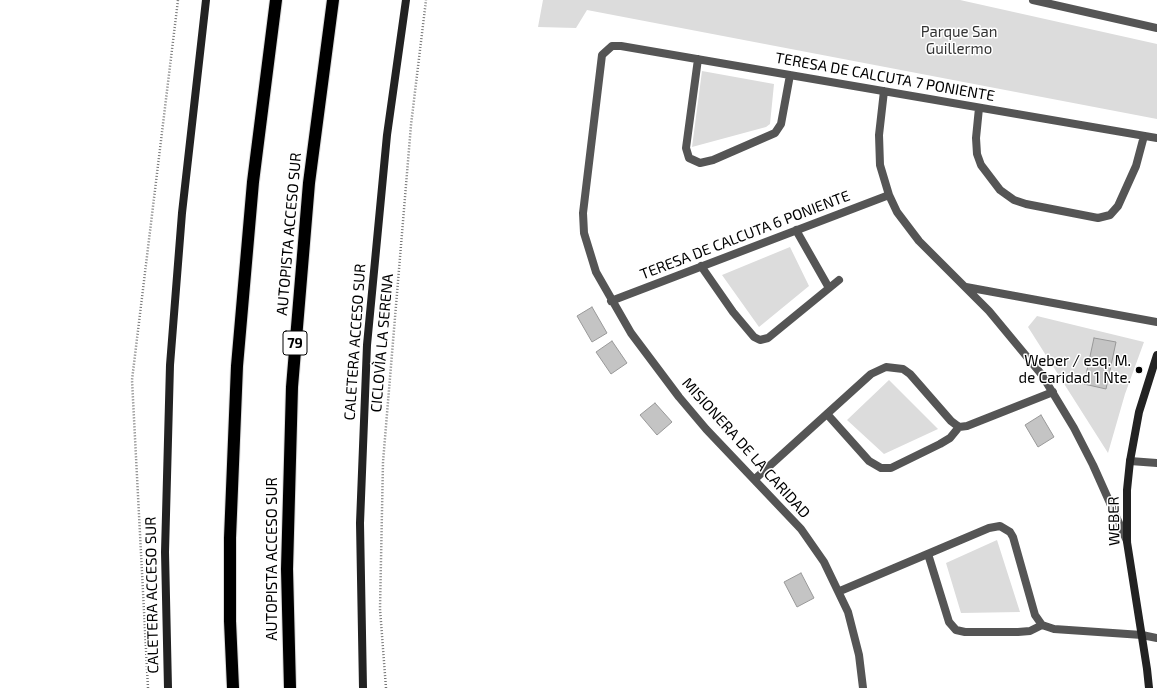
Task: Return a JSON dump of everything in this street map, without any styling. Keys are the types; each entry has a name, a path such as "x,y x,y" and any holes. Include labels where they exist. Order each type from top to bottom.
{"highway":[{"path":"233,688 230,621 230,538 237,374 252,182 276,0"},
{"name":"AUTOPISTA ACCESO SUR","path":"290,688 287,568 292,387 309,183 332,0"}],"main road":[{"name":"CALETERA ACCESO SUR","path":"168,688 165,560 170,364 182,205 206,0"},
{"name":"CALETERA ACCESO SUR","path":"363,688 360,523 367,345 387,135 406,0"},
{"name":"WEBER","path":"1149,688 1127,542 1127,490 1130,461 1139,412 1156,359"}],"street":[{"path":"1033,0 1157,28"},
{"name":"TERESA DE CALCUTA 7 PONIENTE","path":"608,48 617,46 698,59 1157,138"},
{"name":"MISIONERA DE LA CARIDAD","path":"608,48 601,59 583,213 584,233 596,272 611,301 631,333 679,397 706,429 801,529 813,545 840,591 854,633 863,688"},
{"path":"698,59 686,148 689,158 700,163 713,160 775,133 781,124 790,75"},
{"path":"884,91 880,121 880,165 889,195 897,212 919,241 989,311 1030,359 1053,392 1093,465 1127,542"},
{"path":"979,108 976,138 977,154 981,165 1000,190 1014,200 1026,204 1098,218 1110,215 1118,206 1136,166 1144,136"},
{"name":"TERESA DE CALCUTA 6 PONIENTE","path":"611,301 889,195"},
{"path":"796,230 829,288"},
{"path":"702,266 733,312 754,336 760,340 768,338 839,280"},
{"path":"966,287 1157,322"},
{"path":"755,479 871,374 886,367 895,367 910,374 951,422 959,427 967,426 1053,392"},
{"path":"827,414 869,461 881,468 891,468 940,444 950,438 959,427"},
{"path":"1130,461 1157,463"},
{"path":"840,591 994,526 1005,528 1013,537 1035,615 1042,625 1054,629 1142,635 1157,638"},
{"path":"928,554 949,622 956,630 965,632 1018,632 1030,630 1042,625"}],"path":[{"path":"148,688 132,380 178,0"},
{"name":"CICLOVÌA LA SERENA","path":"386,688 380,609 383,462 411,125 426,0"}],"green space":[{"name":"Parque San Guillermo","path":"543,0 960,0 1157,44 1157,119 587,10 576,28 538,27"},
{"path":"702,71 774,84 770,124 766,127 692,147"},
{"path":"790,247 809,286 759,327 722,275"},
{"path":"1037,316 1144,342 1125,394 1108,453 1028,327"},
{"path":"889,380 938,429 884,454 847,420"},
{"path":"997,540 1020,612 961,613 946,563"}],"building":[{"path":"592,307 607,333 592,342 577,316"},
{"path":"1094,338 1116,342 1106,389 1084,384"},
{"path":"612,341 627,363 611,374 596,352"},
{"path":"655,403 672,422 657,435 640,415"},
{"path":"1041,415 1054,437 1038,447 1025,425"},
{"path":"801,573 814,598 797,607 784,582"}],"place":[{"name":"Weber / esq. M. de Caridad 1 Nte.","path":"1139,370"}]}
